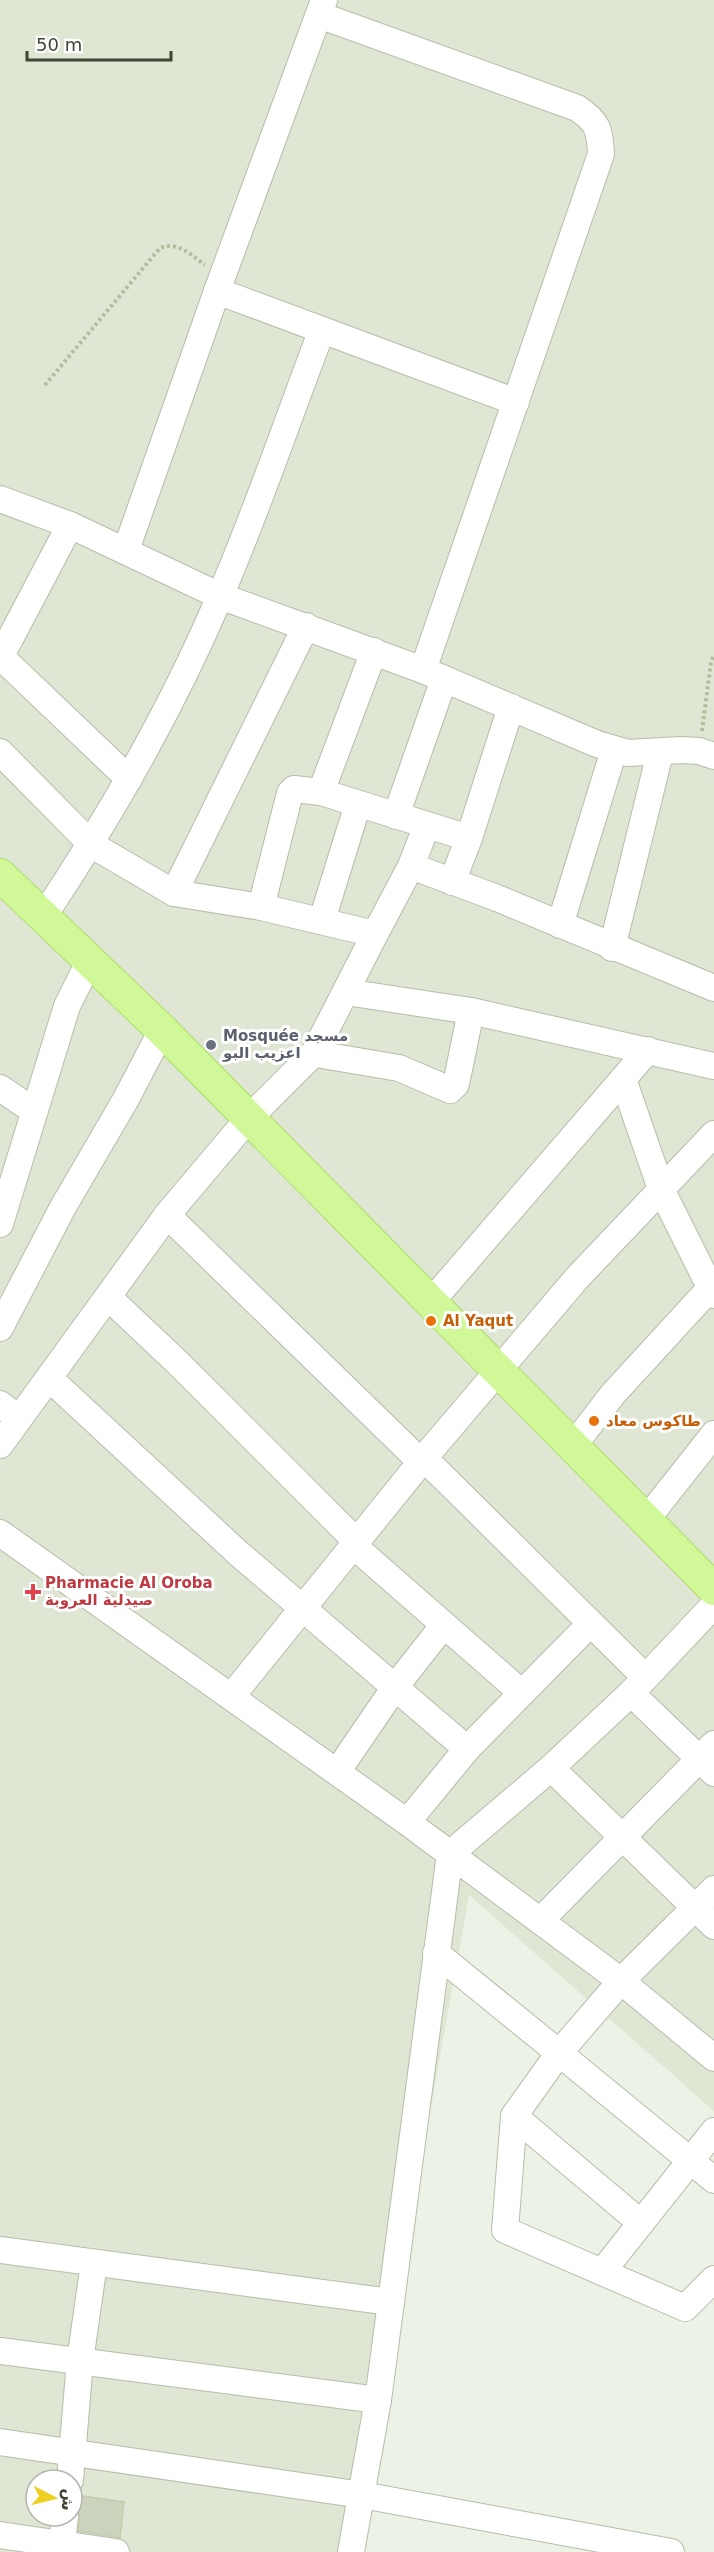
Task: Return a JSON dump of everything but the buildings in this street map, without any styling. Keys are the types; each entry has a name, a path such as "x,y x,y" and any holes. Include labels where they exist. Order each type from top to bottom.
{"main road":[{"path":"0,876 162,1030 711,1585"}],"street":[{"path":"126,550 321,8 577,108 592,118 600,134 601,154 516,402 433,674 396,816"},
{"path":"220,284 322,330 516,402"},
{"path":"43,917 92,845 164,717 220,596 322,330"},
{"path":"0,499 70,525 220,596 433,674 614,750 628,753 707,753"},
{"path":"70,525 0,656 129,779"},
{"path":"174,893 306,626"},
{"path":"321,792 374,651"},
{"path":"452,882 469,838 511,707"},
{"path":"560,925 614,750"},
{"path":"0,752 92,845 174,893 261,907 375,934"},
{"path":"612,948 660,753"},
{"path":"261,907 290,793 294,789 321,792 469,838"},
{"path":"322,920 358,804"},
{"path":"0,1445 10,1411 50,1377 167,1215 248,1119 314,1053 411,866 427,825"},
{"path":"411,866 714,988"},
{"path":"0,1224 67,1006 89,962"},
{"path":"346,992 471,1011 714,1066"},
{"path":"322,1055 399,1068 450,1090 456,1084 471,1011"},
{"path":"0,1328 63,1207 126,1099 162,1030"},
{"path":"430,1303 648,1050"},
{"path":"573,1446 613,1394 713,1289 661,1189 624,1079"},
{"path":"0,1088 34,1111"},
{"path":"231,1697 422,1460 577,1278 661,1189 710,1145"},
{"path":"167,1215 590,1624 638,1685 709,1758 624,1836 540,1921"},
{"path":"108,1298 177,1362 355,1544 443,1626 522,1693"},
{"path":"50,1377 188,1507 467,1749"},
{"path":"646,1520 714,1434"},
{"path":"0,1533 407,1822 621,1981 712,2052"},
{"path":"351,2552 378,2400 450,1854 551,1768 638,1685 711,1585"},
{"path":"407,1822 467,1749 590,1624"},
{"path":"337,1772 395,1687 443,1626"},
{"path":"551,1768 624,1836 705,1898 714,1926"},
{"path":"705,1898 621,1981 560,2053 514,2116 505,2230 685,2308 714,2278"},
{"path":"436,1953 714,2180"},
{"path":"514,2116 641,2223"},
{"path":"602,2272 714,2131"},
{"path":"0,2250 391,2302"},
{"path":"72,2468 80,2361 94,2263"},
{"path":"0,2351 378,2400"},
{"path":"0,2442 362,2495 564,2542 670,2552"},
{"path":"61,2548 64,2528"},
{"path":"0,2535 61,2548 116,2552"}],"path":[{"path":"45,385 160,248 168,245 180,247 220,284"},
{"path":"707,753 709,671 714,655"}],"shaded area":[{"path":"0,0 714,0 714,2111 469,1895 351,2552 0,2552"}],"place":[{"name":"Mosquée مسجد اعزيب البو","path":"211,1045"},
{"name":"Al Yaqut","path":"431,1321"},
{"name":"طاكوس معاد","path":"594,1421"},
{"name":"Pharmacie Al Oroba صيدلية العروبة","path":"33,1592"}]}
